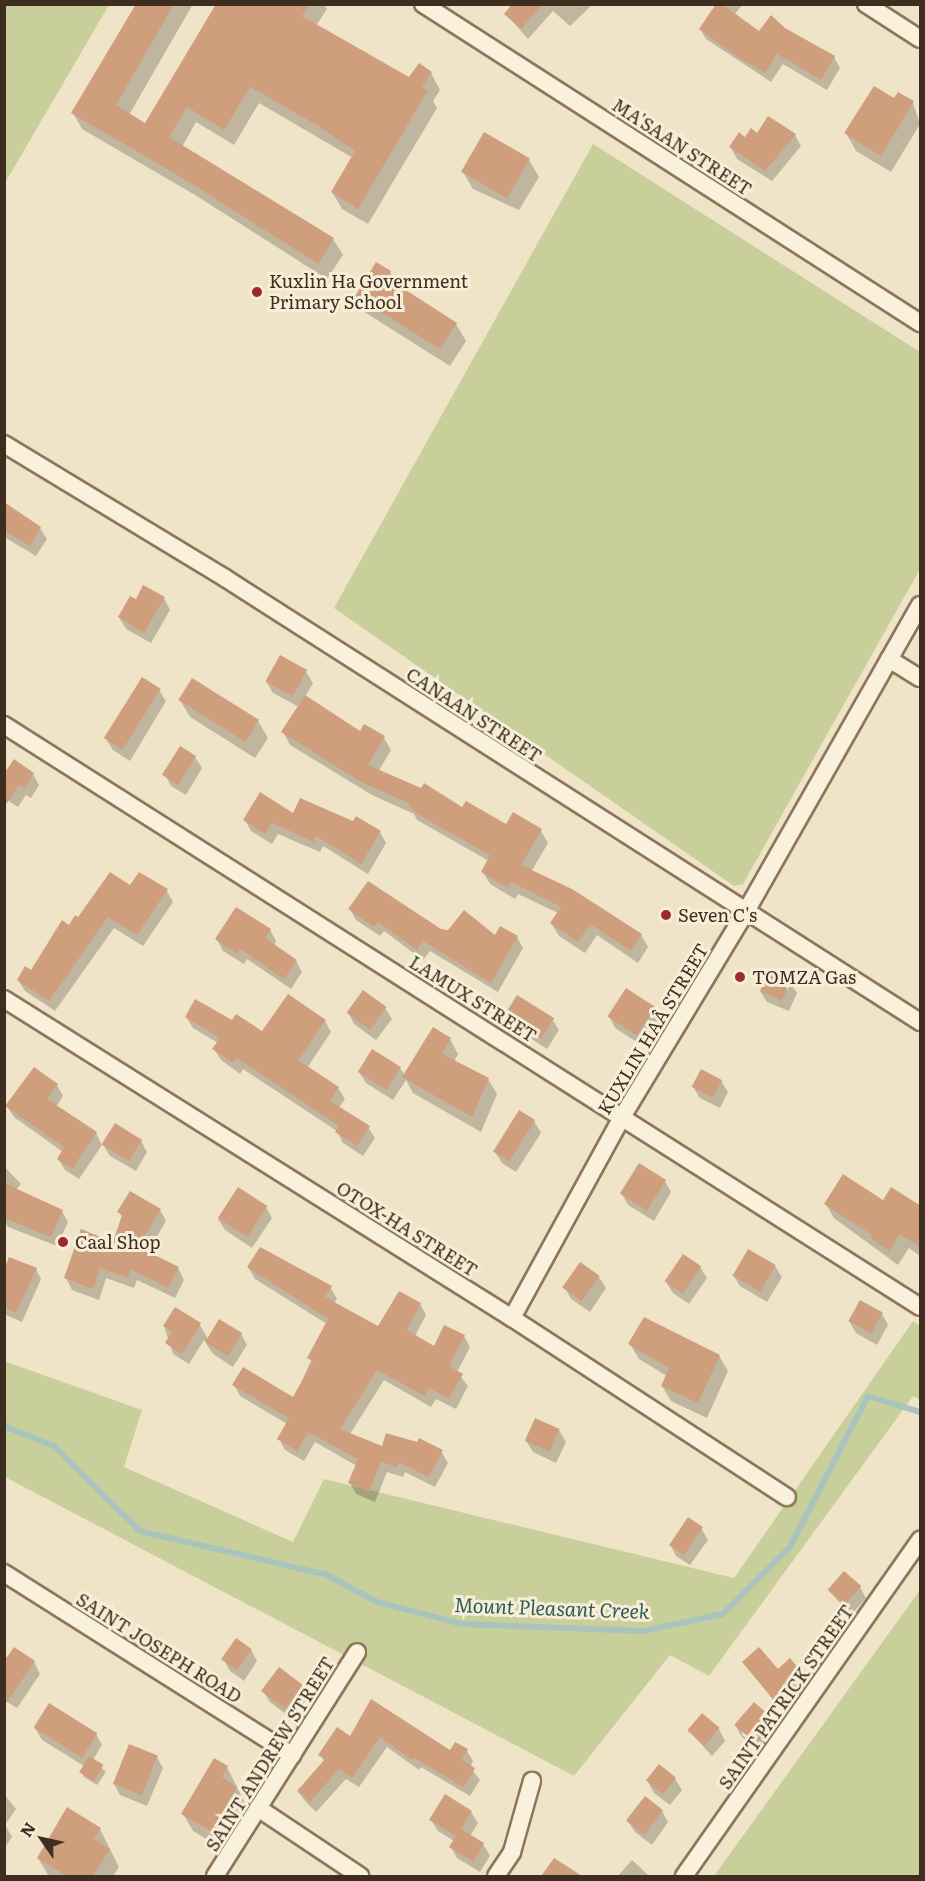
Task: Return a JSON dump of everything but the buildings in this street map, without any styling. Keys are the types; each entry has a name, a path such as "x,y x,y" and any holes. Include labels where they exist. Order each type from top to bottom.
{"street":[{"name":"MA'SAAN STREET","path":"423,4 921,322"},
{"path":"866,4 921,39"},
{"name":"CANAAN STREET","path":"4,444 225,578 746,913 921,1022"},
{"name":"KUXLIN HAÂ STREET","path":"512,1318 622,1117 746,913 921,605"},
{"path":"889,659 921,678"},
{"name":"LAMUX STREET","path":"4,725 921,1307"},
{"name":"OTOX-HA STREET","path":"4,999 512,1318 786,1497"},
{"name":"SAINT PATRICK STREET","path":"684,1876 921,1540"},
{"name":"SAINT JOSEPH ROAD","path":"4,1573 292,1755"},
{"name":"SAINT ANDREW STREET","path":"215,1876 357,1652"},
{"path":"496,1876 512,1852 532,1781"},
{"path":"258,1808 360,1876"}],"green space":[{"path":"4,5 109,5 5,183"},
{"path":"593,144 920,352 920,569 743,884 734,886 334,608"},
{"path":"913,1321 920,1326 920,1400 913,1396 709,1676 670,1655 574,1776 5,1477 4,1361 142,1410 124,1467 293,1542 324,1479 734,1578"},
{"path":"920,1590 920,1876 714,1876"}],"waterway":[{"name":"Mount Pleasant Creek","path":"4,1426 54,1446 140,1531 327,1575 377,1602 462,1624 643,1631 723,1614 790,1547 868,1396 920,1412"}],"place":[{"name":"Kuxlin Ha Government Primary School","path":"257,292"},
{"name":"Seven C's","path":"666,915"},
{"name":"TOMZA Gas","path":"740,977"},
{"name":"Caal Shop","path":"63,1242"}]}
